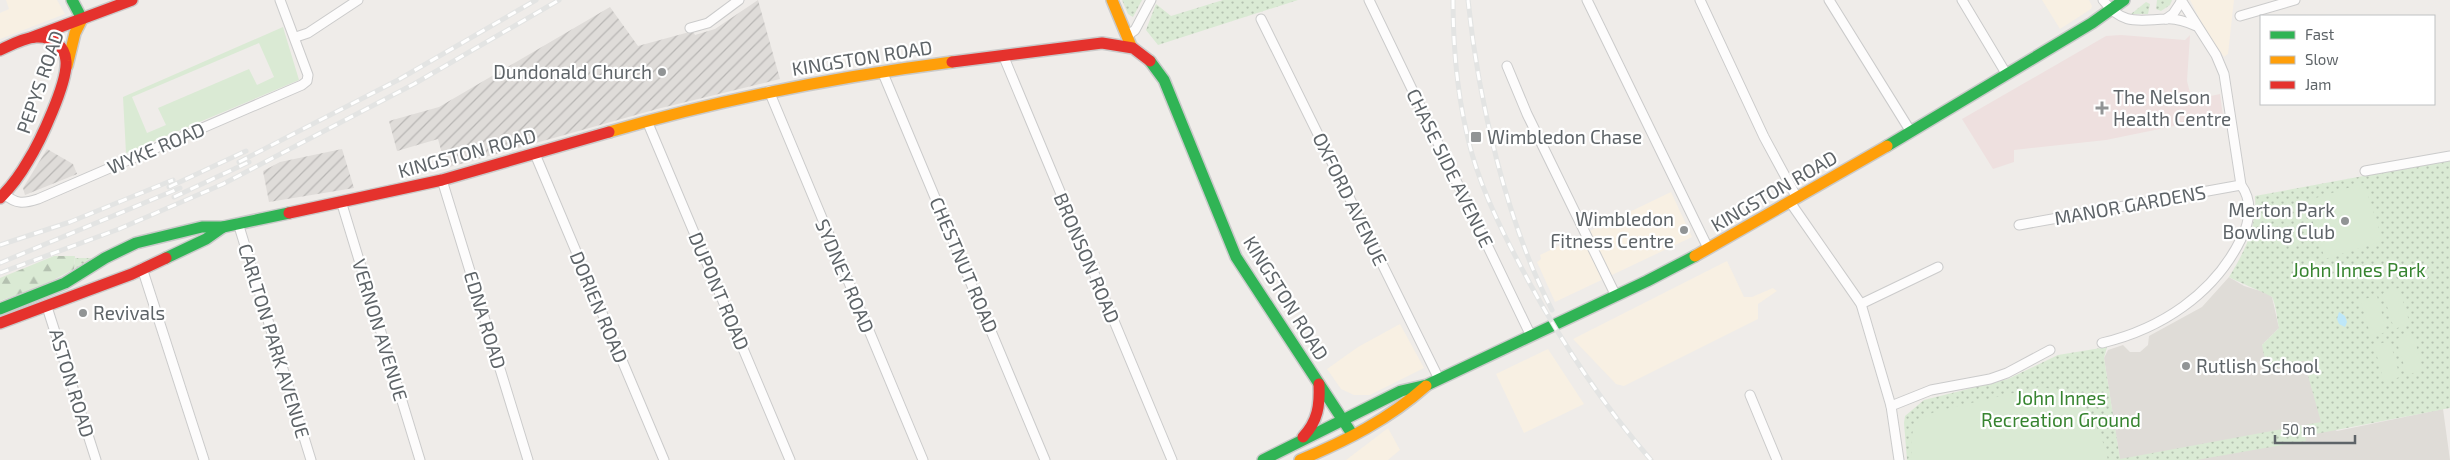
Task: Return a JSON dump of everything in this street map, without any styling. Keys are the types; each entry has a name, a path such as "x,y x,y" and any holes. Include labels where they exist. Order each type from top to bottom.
{"main road":[{"name":"PEPYS ROAD","path":"2,196 27,162 39,141 57,98 75,34 82,19 72,0"},
{"path":"0,50 132,0"},
{"path":"1112,0 1130,40"},
{"name":"KINGSTON ROAD","path":"1343,421 1401,391 1439,380 1616,296 1708,248 1794,200 2007,75 2124,0"},
{"path":"33,37 47,37 55,41 63,50 67,66"},
{"name":"KINGSTON ROAD","path":"0,309 65,283 136,243 202,227 222,227 442,180 647,121 769,91 882,70 1130,40 1152,60 1164,80 1236,257 1352,434 1409,402 1426,385"},
{"name":"KINGSTON ROAD","path":"0,323 47,307 140,270 206,239 222,227"},
{"path":"159,237 165,240 167,251 165,258"},
{"path":"120,251 120,257 128,270 140,270"},
{"name":"KINGSTON ROAD","path":"1301,440 1318,416 1319,384"},
{"path":"1263,460 1343,421"},
{"path":"1301,460 1352,434"}],"street":[{"path":"280,0 296,37 308,33 358,0"},
{"path":"690,28 708,23 739,0"},
{"path":"1130,40 1151,0"},
{"name":"CHASE SIDE AVENUE","path":"1369,0 1531,336"},
{"path":"1587,0 1708,248"},
{"path":"1700,0 1794,200 1861,304 1891,406 1896,459"},
{"path":"1829,0 1911,132"},
{"path":"1962,0 2007,75"},
{"path":"2104,0 2111,10 2131,20 2142,22 2166,19 2196,26"},
{"path":"2240,16 2295,0"},
{"path":"2102,343 2128,336 2156,323 2196,297 2214,280 2238,247 2249,219 2230,102 2221,64 2181,1 2173,14 2166,19"},
{"name":"OXFORD AVENUE","path":"1261,19 1439,380"},
{"name":"WYKE ROAD","path":"2,196 14,202 24,203 38,199 307,81 308,75 296,37"},
{"name":"BRONSON ROAD","path":"1003,55 1172,460"},
{"path":"1507,66 1527,114 1616,296"},
{"name":"CHESTNUT ROAD","path":"882,70 1045,460"},
{"name":"SYDNEY ROAD","path":"769,91 923,460"},
{"name":"DUPONT ROAD","path":"647,121 790,460"},
{"name":"DORIEN ROAD","path":"535,154 664,460"},
{"path":"2365,171 2450,156"},
{"name":"EDNA ROAD","path":"442,180 528,460"},
{"name":"MANOR GARDENS","path":"2019,225 2242,185"},
{"name":"VERNON AVENUE","path":"341,201 420,460"},
{"name":"CARLTON PARK AVENUE","path":"238,223 311,460"},
{"path":"1861,304 1938,267"},
{"path":"140,270 204,460"},
{"name":"ASTON ROAD","path":"47,307 96,460"},
{"path":"1891,406 1931,390 1971,384 1998,376 2050,350"},
{"path":"1750,395 1777,460"}],"shaded area":[{"path":"6,0 57,0 65,14 0,39 0,13 9,9"},
{"path":"758,0 780,79 657,109 446,168 438,139 397,151 389,121 439,107 610,7 638,46 693,31 695,35 715,29"},
{"path":"2042,0 2089,0 2092,6 2091,9 2060,29"},
{"path":"2190,0 2234,0 2228,54 2224,57 2205,30"},
{"name":"The Nelson Health Centre","path":"2121,35 2185,40 2190,35 2187,81 2192,100 2220,94 2223,116 2106,140 2014,150 2014,162 1993,169 1962,119 2106,36"},
{"path":"47,149 73,164 77,174 25,195 23,188"},
{"path":"342,149 354,188 269,202 263,171 280,162"},
{"path":"1671,192 1692,237 1555,302 1537,262 1541,259 1540,255"},
{"path":"1727,261 1744,297 1752,297 1773,288 1777,291 1758,304 1758,319 1624,386 1616,384 1573,339"},
{"name":"Rutlish School","path":"2229,277 2244,286 2267,293 2272,297 2279,328 2262,345 2304,361 2322,422 2337,431 2443,409 2450,460 2120,460 2104,358 2108,350 2123,345 2130,352 2140,352 2148,345 2149,336 2202,307"},
{"path":"1400,324 1424,368 1370,395 1354,395 1341,389 1327,369 1358,347"},
{"path":"1548,349 1584,404 1524,433 1496,374"},
{"path":"1388,428 1400,450 1388,460 1346,460"}],"green space":[{"path":"1122,0 1142,0 1133,17 1128,14"},
{"path":"1223,0 1298,0 1158,45 1146,30 1156,4 1171,16"},
{"path":"2157,0 2172,0 2170,5 2161,11 2156,9"},
{"path":"2146,2 2150,4 2148,14 2131,14"},
{"path":"283,27 299,80 126,153 123,97","holes":["259,43 274,77 257,85 249,69 158,108 166,125 147,133 132,97"]},
{"name":"John Innes Park","path":"2450,160 2450,408 2305,436 2306,441 2196,460 1907,460 1905,416 1924,400 2008,379 2058,355 2107,347 2104,358 2120,459 2321,422 2304,361 2267,370 2262,345 2279,328 2272,297 2229,277 2249,238 2254,218 2255,196"},
{"name":"Merton Park Bowling Club","path":"2364,183 2383,241 2325,259 2306,201"},
{"path":"54,256 75,256 74,269 44,285 0,301 0,278"},
{"path":"75,258 92,258 74,269"},
{"path":"2399,288 2410,324 2394,329 2383,293"},
{"path":"2377,296 2387,332 2371,336 2360,300"},
{"path":"2413,334 2423,370 2407,375 2396,339"},
{"path":"2390,341 2400,377 2384,382 2374,345"},
{"name":"John Innes Recreation Ground","path":"2039,387 2066,395 2086,411 2099,434 2108,460 1912,460 1911,442 1914,430 1917,424 1928,415 1937,411"}],"water":[{"path":"2339,312 2345,316 2347,322 2345,327 2339,324 2337,319"}],"railway":[{"path":"239,162 398,80 536,0"},
{"path":"0,273 119,229 223,184 414,84 559,0"},
{"path":"1453,0 1455,58 1463,116 1477,171 1490,203 1529,282 1570,352 1617,418 1651,460"},
{"path":"1468,0 1479,78 1496,159 1521,238 1552,310"},
{"path":"169,187 246,151"},
{"path":"174,197 249,162"},
{"path":"0,245 70,222 173,180"},
{"path":"0,263 180,188"}],"traffic: fast":[{"path":"72,0 82,19"},
{"path":"1887,146 2092,23 2124,0"},
{"path":"1150,61 1164,80 1236,257 1352,434"},
{"path":"0,309 65,283 105,258 136,243 202,227 223,227 289,213"},
{"path":"166,258 206,239 223,227"},
{"path":"1263,460 1401,391 1427,385 1647,281 1695,256"}],"traffic: slow":[{"path":"1112,0 1131,46"},
{"path":"67,66 75,33 82,19"},
{"path":"609,132 694,109 779,90 952,62"},
{"path":"1695,256 1887,146"},
{"path":"1300,460 1334,445 1382,419 1426,386"}],"traffic: jam":[{"path":"33,37 132,0"},
{"path":"0,50 26,39 42,37 52,40 60,46 66,61 63,83 39,140 19,176 0,198"},
{"path":"952,62 1102,43 1133,48 1150,61"},
{"path":"289,213 442,180 609,132"},
{"path":"0,323 132,274 166,258"},
{"path":"1303,437 1315,419 1319,399 1319,384"}],"place":[{"name":"Dundonald Church","path":"662,72"},
{"name":"The Nelson Health Centre","path":"2102,108"},
{"name":"Wimbledon Chase","path":"1476,137"},
{"name":"Merton Park Bowling Club","path":"2345,221"},
{"name":"Wimbledon Fitness Centre","path":"1684,230"},
{"name":"Revivals","path":"83,313"},
{"name":"Rutlish School","path":"2186,366"}]}
